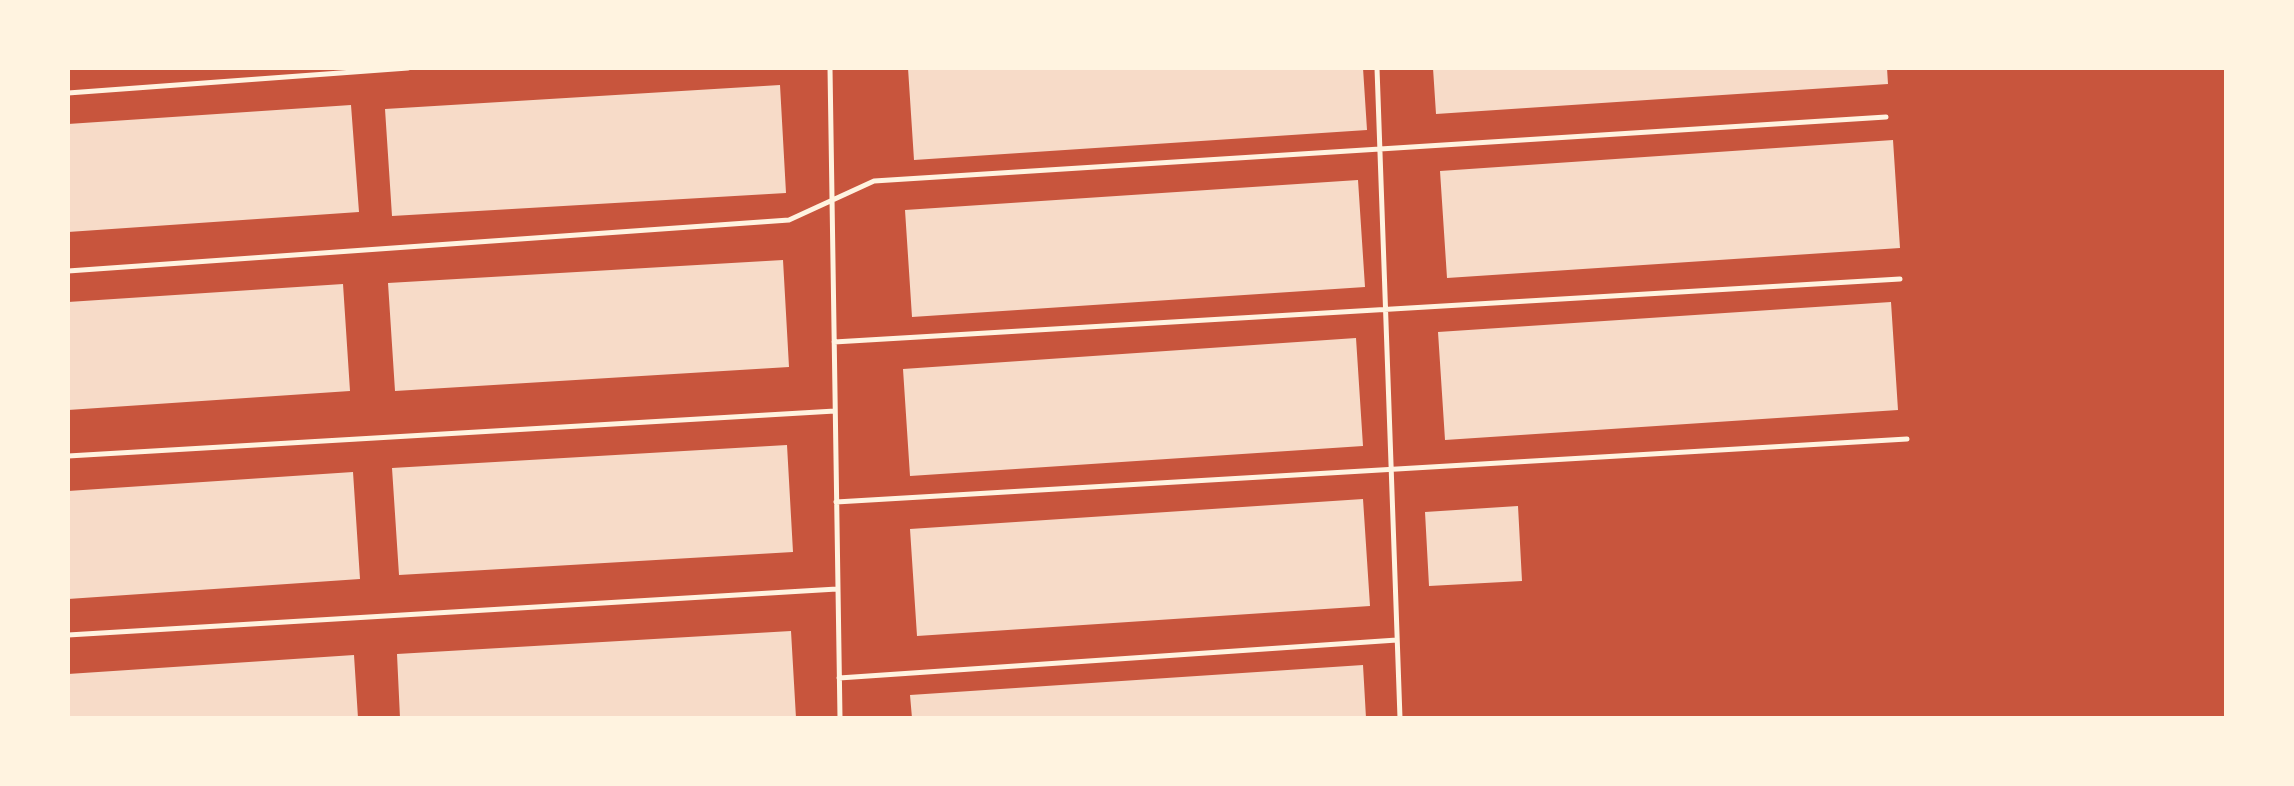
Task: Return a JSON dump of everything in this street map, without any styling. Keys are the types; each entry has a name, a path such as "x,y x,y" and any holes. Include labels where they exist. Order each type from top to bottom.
{"lane":[{"path":"68,93 408,68"},
{"path":"830,68 840,718"},
{"path":"1377,68 1400,718"},
{"path":"68,271 789,220 874,181 1886,117"},
{"path":"834,342 1900,279"},
{"path":"68,456 835,411"},
{"path":"836,502 1907,439"},
{"path":"68,635 837,589"},
{"path":"839,678 1397,640"}],"building":[{"path":"908,68 1363,68 1367,130 914,160"},
{"path":"1433,68 1887,68 1888,84 1436,114"},
{"path":"780,85 786,193 392,216 385,109"},
{"path":"351,105 359,212 68,232 68,124"},
{"path":"1893,140 1900,248 1447,278 1440,171"},
{"path":"1358,180 1365,287 912,317 905,210"},
{"path":"783,260 789,367 395,391 388,283"},
{"path":"343,284 350,391 68,410 68,302"},
{"path":"1891,302 1898,410 1445,440 1438,332"},
{"path":"1356,338 1363,446 910,476 903,369"},
{"path":"787,445 793,552 399,575 392,468"},
{"path":"353,472 360,579 68,599 68,491"},
{"path":"1363,499 1370,606 917,636 910,529"},
{"path":"1518,506 1522,581 1429,586 1425,512"},
{"path":"791,631 796,718 400,718 397,654"},
{"path":"354,655 358,718 68,718 68,674"},
{"path":"1363,665 1366,718 912,718 910,695"}]}
